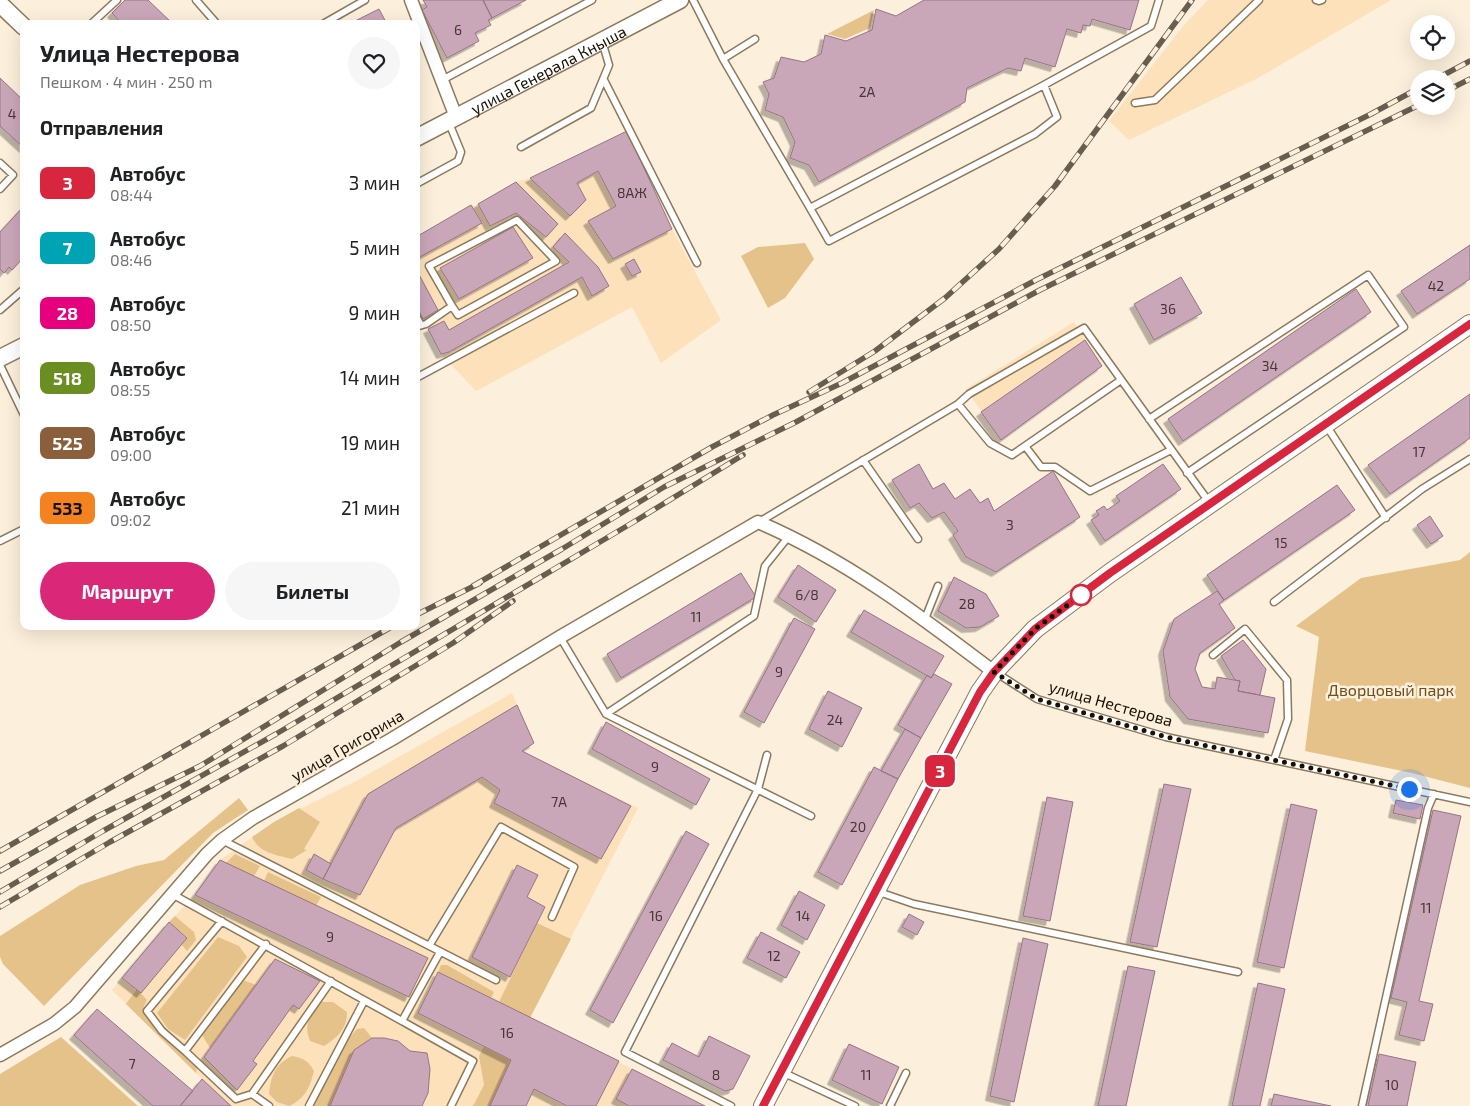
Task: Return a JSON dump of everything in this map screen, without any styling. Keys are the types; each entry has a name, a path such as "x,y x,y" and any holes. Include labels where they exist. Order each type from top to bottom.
{"main road":[{"path":"763,1106 980,692 994,672 1035,629 1110,573 1470,324"}],"street":[{"path":"410,0 418,20"},
{"name":"улица Генерала Кныша","path":"420,136 680,0"},
{"path":"0,4 20,23"},
{"path":"420,25 442,80 452,119"},
{"path":"0,358 20,348"},
{"name":"улица Нестерова","path":"758,522 789,535 850,569 925,620 994,672"},
{"name":"улица Григорина","path":"0,1055 54,1024 75,1007 207,854 222,840 253,818 392,740 560,637 758,522"}],"lane":[{"path":"96,20 118,0"},
{"path":"196,0 214,20"},
{"path":"330,20 365,0"},
{"path":"442,80 592,0"},
{"path":"693,0 723,59 828,241 1035,134 1057,117 1044,85"},
{"path":"810,208 1044,85 1151,26 1159,0"},
{"path":"1135,102 1154,100 1259,0"},
{"path":"1316,0 1322,0"},
{"path":"521,147 591,108 609,65 602,40"},
{"path":"723,59 755,40"},
{"path":"604,80 697,263"},
{"path":"420,182 458,161 461,152 452,119"},
{"path":"0,163 13,175 0,188"},
{"path":"517,220 556,261 458,315 452,306 429,266 517,220"},
{"path":"1149,419 1368,275 1404,327 1188,473"},
{"path":"0,310 20,292"},
{"path":"420,376 574,293"},
{"path":"420,326 426,324 452,306"},
{"path":"758,522 958,404 970,394 1084,328 1210,504"},
{"path":"0,365 20,407"},
{"path":"958,404 990,443 1012,455 1121,380"},
{"path":"1326,424 1386,518"},
{"path":"1025,446 1041,466 1054,467 1090,491 1172,450"},
{"path":"1274,602 1386,518 1422,488 1470,459"},
{"path":"863,460 918,539"},
{"path":"0,541 20,531"},
{"path":"606,714 754,616 765,566 789,535"},
{"path":"925,620 938,586"},
{"path":"1213,655 1245,630 1287,680 1288,719 1274,760"},
{"path":"560,637 606,714 811,816"},
{"name":"улица Нестерова","path":"994,672 1037,699 1166,737 1470,802"},
{"path":"731,1106 625,1052 758,789 767,755"},
{"path":"1362,1106 1426,818 1434,794"},
{"path":"429,946 501,826 574,867 552,917"},
{"path":"222,840 496,980"},
{"path":"876,891 914,904 1238,972"},
{"path":"172,894 266,944 473,1061 451,1106"},
{"path":"222,921 147,1011 162,1031 236,1099 252,1094 331,981"},
{"path":"185,1051 266,944"},
{"path":"402,1021 440,952"},
{"path":"309,1106 364,1001"},
{"path":"781,1072 855,1106"},
{"path":"890,1106 906,1073"},
{"path":"252,1094 269,1106"}],"shaded area":[{"path":"1208,0 1391,0 1258,78 1129,140 1109,121 1184,25"},
{"path":"627,131 672,229 721,320 661,363 632,307 476,391 441,354 420,313 420,235 471,205 475,206 516,182 530,178"},
{"path":"1074,322 1102,366 1001,440 966,389"},
{"path":"512,693 534,743 522,751 638,808 530,1017 705,1106 180,1106 202,1079 112,990 169,922 195,895 220,860 274,822 358,780"}],"green space":[{"path":"874,10 870,28 845,39 827,34"},
{"path":"805,243 814,259 785,298 768,308 741,256 758,247"},
{"name":"Дворцовый парк","path":"1470,552 1470,788 1412,773 1305,751 1319,637 1296,626 1361,578 1460,560"},
{"path":"239,798 248,810 213,833 44,1006 3,964 0,957 0,936 80,885 136,866 164,860"},
{"path":"299,808 320,822 304,849 307,850 292,859 259,847 252,837"},
{"path":"235,854 260,866 254,876 226,863"},
{"path":"268,872 321,897 316,906 264,881"},
{"path":"175,916 194,932 196,940 187,951 182,945 187,937 169,922"},
{"path":"537,923 571,939 530,1018 499,1002"},
{"path":"218,937 239,946 247,957 185,1040 168,1029 157,1013"},
{"path":"441,965 447,965 494,992 491,998 438,972"},
{"path":"243,980 256,985 210,1048 202,1035"},
{"path":"137,989 147,1000 144,1006 145,1016 197,1067 196,1073 126,1004"},
{"path":"320,1002 333,1002 347,1012 347,1018 341,1032 324,1046 310,1041 307,1029 309,1020"},
{"path":"364,1028 372,1038 354,1050 330,1106 314,1106 350,1037 357,1029"},
{"path":"61,1037 138,1106 0,1106 0,1074"},
{"path":"484,1046 511,1060 490,1106 473,1106 484,1085 479,1056"},
{"path":"292,1056 305,1060 314,1071 306,1092 299,1100 289,1106 277,1102 269,1094 275,1071 286,1059"}],"building":[{"path":"125,0 148,0 169,20 118,20 112,13"},
{"path":"423,0 483,0 492,18 488,20 491,25 475,33 479,41 447,58 422,10 427,7"},
{"path":"483,0 526,0 492,18"},
{"path":"924,0 1139,0 1130,30 1092,19 1090,26 1083,25 1081,33 1067,29 1055,67 1025,58 1021,71 1008,68 967,88 965,102 819,182 809,165 790,158 795,142 783,117 765,110 769,94 763,82 774,78 781,57 804,62 821,54 825,35 846,41 872,30 876,9 896,16"},
{"path":"379,9 385,20 357,20"},
{"path":"0,78 20,97 20,144 0,126"},
{"path":"627,131 672,229 613,259 588,221 616,206 598,171 577,183 586,200 570,216 530,178"},
{"path":"516,182 558,224 546,237 516,213 490,226 478,204"},
{"path":"471,205 482,223 420,257 420,235"},
{"path":"20,210 20,261 12,270 9,267 4,273 0,269 0,232"},
{"path":"513,227 533,258 459,299 440,268"},
{"path":"565,233 598,267 609,286 592,296 582,277 449,352 441,354 428,329 444,321 449,330 569,262 553,247"},
{"path":"1470,245 1470,279 1417,314 1401,291"},
{"path":"634,259 641,272 632,276 625,264"},
{"path":"420,276 438,310 423,319 420,313"},
{"path":"1181,277 1202,313 1154,340 1134,304"},
{"path":"1356,289 1371,312 1183,441 1168,419"},
{"path":"1085,340 1102,366 1001,440 981,412"},
{"path":"1470,394 1470,438 1390,494 1368,465"},
{"path":"919,464 933,489 944,483 955,499 970,489 980,503 988,498 994,511 1053,471 1080,517 996,572 966,557 953,535 958,531 944,512 932,518 919,503 910,508 892,480"},
{"path":"1163,464 1181,489 1105,541 1091,520 1099,515 1096,511 1104,506 1107,510 1120,501 1116,496"},
{"path":"1337,485 1355,510 1224,600 1207,575"},
{"path":"1430,516 1443,536 1431,544 1417,525"},
{"path":"798,565 836,590 816,622 778,597"},
{"path":"741,573 756,597 621,678 607,654"},
{"path":"954,577 986,594 999,616 980,627 966,628 938,611"},
{"path":"1217,591 1224,600 1219,604 1235,628 1200,653 1195,669 1202,687 1215,689 1217,677 1240,681 1238,691 1275,698 1268,733 1188,719 1170,697 1163,651 1174,619"},
{"path":"864,610 944,656 931,678 851,632"},
{"path":"794,618 815,629 764,723 744,712"},
{"path":"1243,640 1266,669 1260,695 1238,691 1240,681 1235,680 1221,656"},
{"path":"934,674 952,684 921,738 898,725 927,675 931,678"},
{"path":"828,691 862,708 842,747 809,729"},
{"path":"517,705 534,743 522,751 631,806 601,859 494,803 500,790 482,777 396,828 360,895 323,879 368,794"},
{"path":"606,722 710,779 696,805 592,749"},
{"path":"905,729 921,738 898,779 881,771"},
{"path":"874,767 898,779 842,885 818,872"},
{"path":"1164,784 1191,789 1157,947 1130,942"},
{"path":"1047,797 1073,802 1050,921 1023,916"},
{"path":"1396,800 1423,805 1420,819 1393,813"},
{"path":"1291,804 1317,810 1284,968 1257,962"},
{"path":"1433,810 1461,816 1419,1001 1433,1004 1424,1041 1399,1035 1407,1002 1391,998"},
{"path":"686,831 709,844 613,1023 590,1010"},
{"path":"314,854 331,864 323,879 306,870"},
{"path":"220,860 428,958 409,997 195,895"},
{"path":"517,865 538,875 527,897 545,907 510,977 472,957"},
{"path":"799,891 825,905 807,940 781,925"},
{"path":"909,914 924,922 917,935 902,927"},
{"path":"169,922 187,938 141,993 122,978"},
{"path":"761,932 800,952 786,978 747,958"},
{"path":"1023,938 1048,944 1014,1102 990,1096"},
{"path":"275,959 320,981 299,1009 293,1005 253,1061 257,1064 237,1090 204,1057"},
{"path":"1128,966 1155,971 1126,1106 1098,1106"},
{"path":"438,972 619,1061 596,1106 567,1106 534,1089 526,1106 490,1106 511,1060 418,1013"},
{"path":"1258,983 1285,989 1260,1106 1232,1106"},
{"path":"97,1009 193,1091 180,1106 153,1106 74,1035"},
{"path":"709,1036 750,1056 733,1089 725,1091 663,1060 672,1043 699,1057"},
{"path":"372,1038 398,1041 410,1051 427,1053 430,1069 428,1093 422,1106 330,1106 354,1050"},
{"path":"849,1044 899,1067 882,1104 832,1080"},
{"path":"1379,1054 1416,1062 1407,1106 1368,1106"},
{"path":"632,1069 705,1106 629,1106 616,1099"},
{"path":"202,1079 231,1106 180,1106"},
{"path":"1274,1094 1331,1106 1271,1106"}],"railway":[{"path":"809,392 875,351 945,298 999,249 1055,186 1192,0"},
{"path":"1453,70 1470,61"},
{"path":"1455,86 1470,79"},
{"path":"473,586 712,447 773,415 842,383 1036,280 1410,93"},
{"path":"0,871 96,817 200,766 401,642 562,549 664,487 796,422 1040,290 1410,109"},
{"path":"0,892 103,831 276,734 743,455"},
{"path":"420,613 480,583"},
{"path":"0,907 110,842 283,746 453,643 513,601"},
{"path":"0,851 386,630"}],"bus line":[{"name":"3","path":"763,1106 980,692 994,672 1035,629 1110,573 1470,324"}],"route":[{"path":"1081,595 1035,629 994,672 1037,699 1166,737 1409,789"}]}
